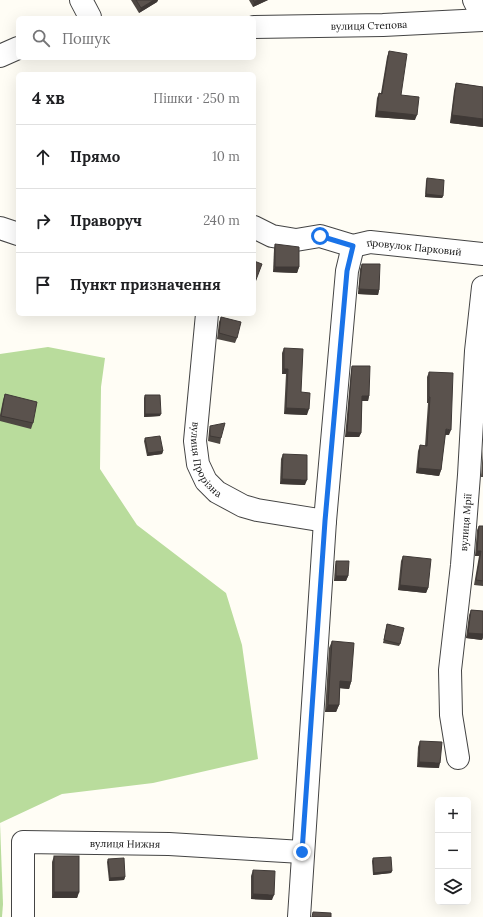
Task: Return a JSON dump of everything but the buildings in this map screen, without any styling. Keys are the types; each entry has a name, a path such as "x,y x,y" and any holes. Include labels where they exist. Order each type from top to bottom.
{"street":[{"path":"474,0 483,19"},
{"name":"вулиця Степова","path":"256,27 383,25 483,19"},
{"path":"0,56 16,49"},
{"path":"0,228 16,233"},
{"name":"провулок Парковий","path":"256,228 272,236 296,240 320,236 353,246 370,242 483,254"},
{"path":"299,917 302,852 325,521 347,271 353,246"},
{"name":"вулиця Мрії","path":"458,758 451,715 450,670 463,550 476,350 483,286"},
{"name":"вулиця Прорізна","path":"207,316 195,442 198,464 206,481 217,492 243,506 257,510 325,521"},
{"name":"вулиця Нижня","path":"23,917 23,842 169,844 302,852"}],"green space":[{"path":"48,347 105,358 101,387 100,469 137,525 226,593 242,645 258,759 153,783 62,794 0,823 0,354"},
{"path":"0,823 3,904 2,917 0,917"}],"route":[{"path":"302,852 325,521 347,271 353,246 320,236"}]}
